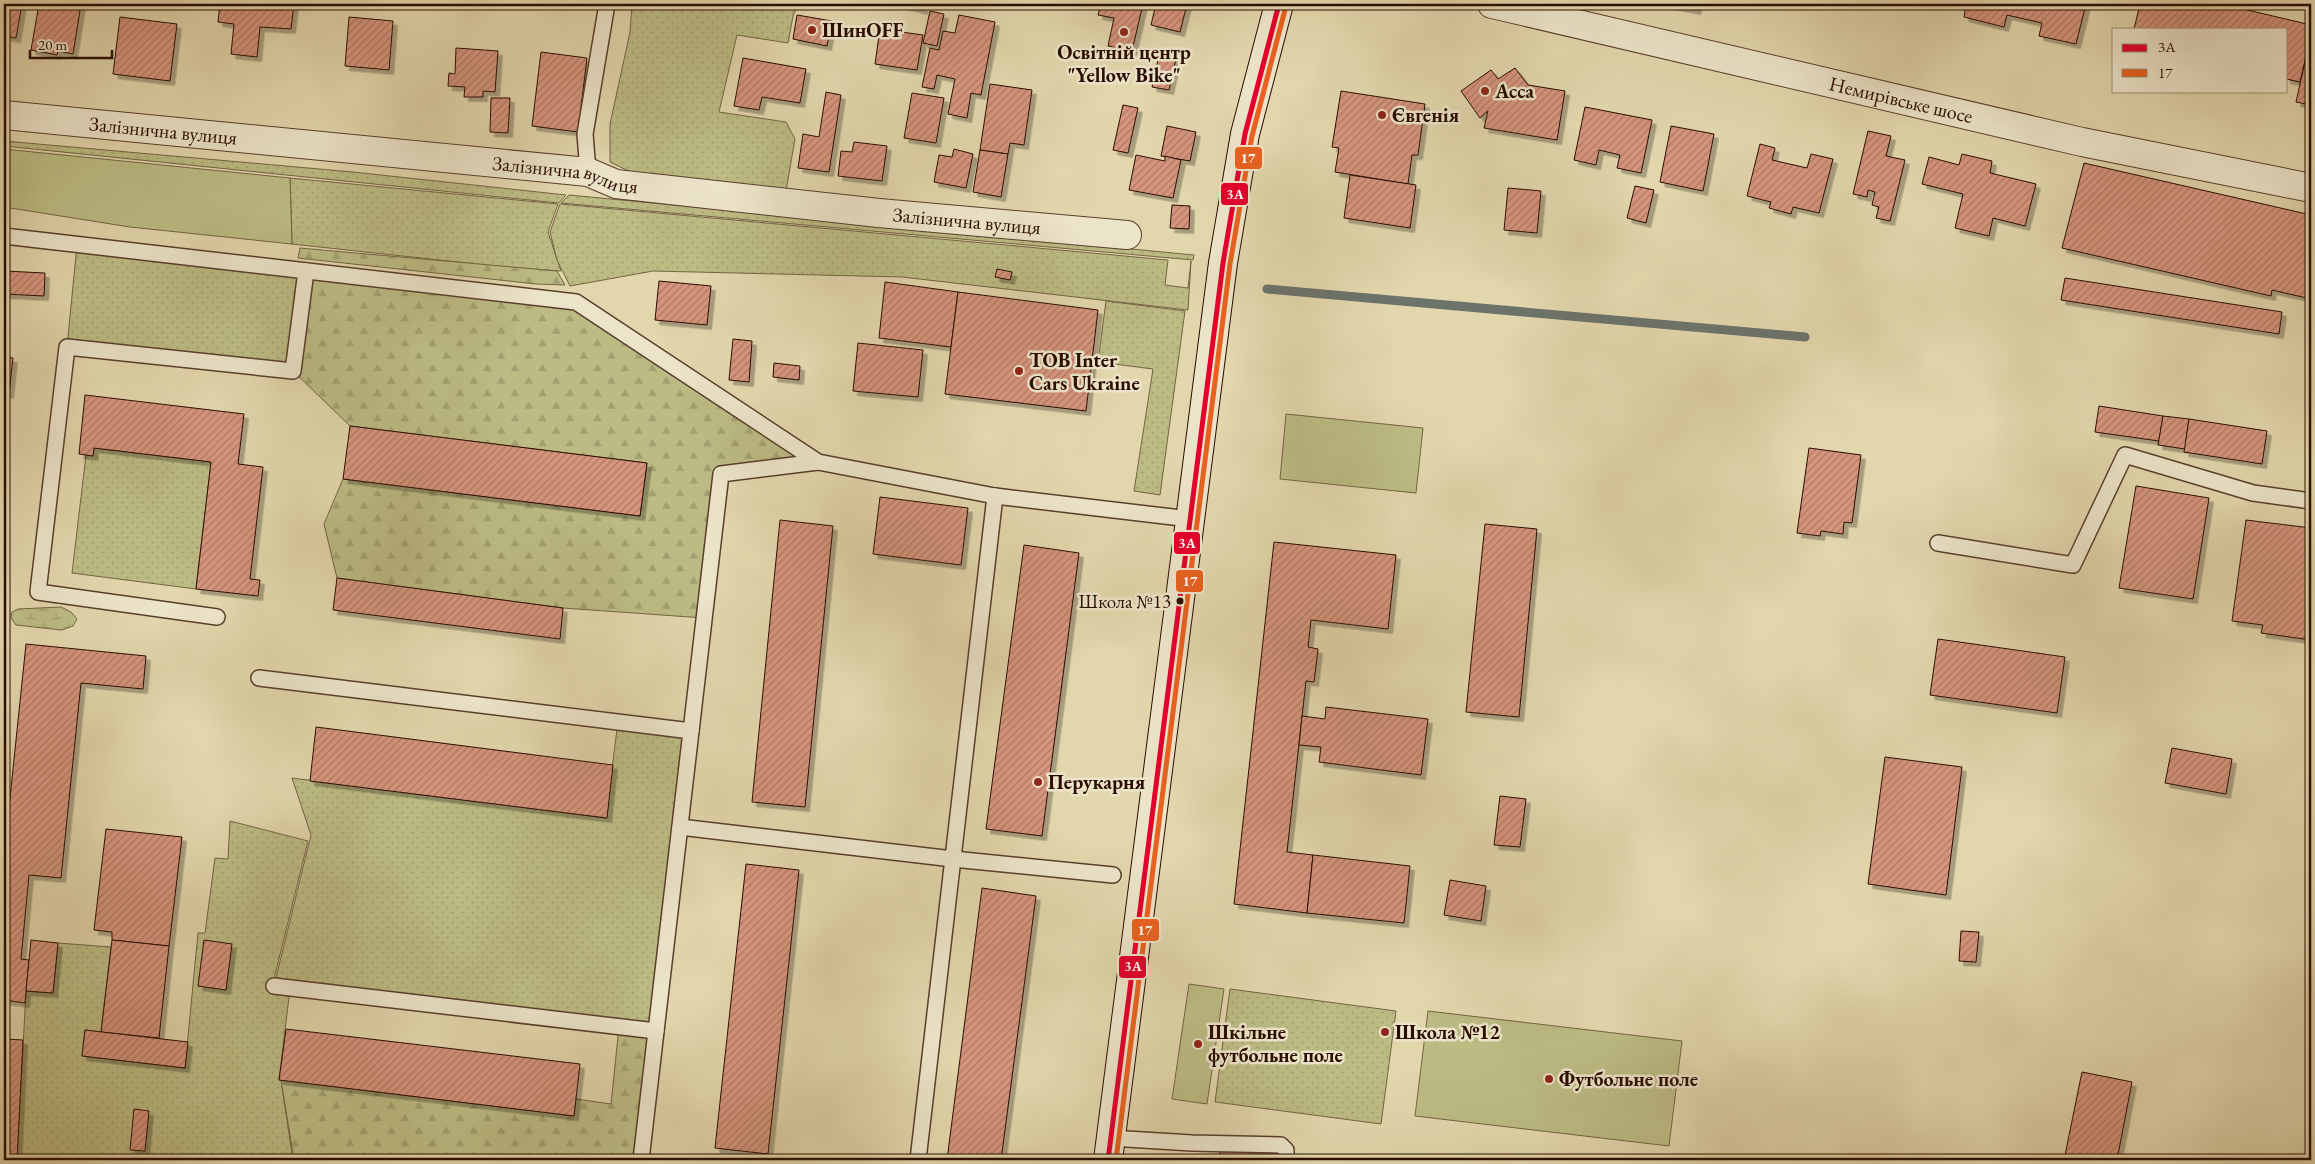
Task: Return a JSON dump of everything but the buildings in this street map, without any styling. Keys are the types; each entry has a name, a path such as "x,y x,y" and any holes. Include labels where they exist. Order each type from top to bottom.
{"street":[{"path":"1109,1149 1222,263 1245,134 1279,4"},
{"name":"Немирівське шосе","path":"1492,4 2082,142 2311,188"},
{"name":"Залізнична вулиця","path":"4,115 588,172 616,184 879,214 1127,235"}],"lane":[{"path":"588,172 585,134 607,4"},
{"path":"4,236 576,302 818,462"},
{"path":"217,617 38,592 67,347 293,371 306,271"},
{"path":"1938,543 2073,565 2125,455 2253,493 2311,501"},
{"path":"641,1160 721,474 818,462 995,496 1190,519"},
{"path":"918,1160 995,496"},
{"path":"259,678 691,731"},
{"path":"680,827 953,859 1113,875"},
{"path":"274,986 656,1031"},
{"path":"1109,1149 1281,1145 1286,1150 1286,1160"}],"green space":[{"path":"632,4 798,4 793,16 788,43 737,35 719,112 786,122 795,139 786,191 643,178 610,162 610,124 630,32"},
{"path":"4,141 353,172 566,195 559,203 4,146"},
{"path":"4,149 290,178 292,244 130,227 4,207"},
{"path":"290,178 558,204 548,232 561,271 504,267 292,244"},
{"path":"569,195 1194,255 1193,260 561,203"},
{"path":"560,204 1168,260 1165,285 1188,288 1191,261 1188,310 902,277 653,271 570,286 557,260 550,232"},
{"path":"77,245 306,271 293,371 67,347"},
{"path":"300,248 557,271 565,285 536,284 298,258"},
{"path":"306,271 576,302 818,462 721,475 704,618 563,608 337,578 324,524 343,479 640,516 647,463 350,426 293,371"},
{"path":"1106,301 1185,311 1160,495 1134,491 1153,369 1098,362"},
{"path":"1286,414 1423,428 1416,493 1280,479"},
{"path":"94,448 211,462 196,589 72,573 86,455 93,455"},
{"path":"61,607 71,612 77,619 73,626 62,630 16,625 11,618 12,612 18,609"},
{"path":"618,721 691,731 656,1031 274,986 311,835 292,778 606,818"},
{"path":"230,821 308,841 272,987 290,989 279,1080 281,1080 293,1160 17,1160 26,991 53,993 58,943 111,947 101,1032 85,1030 82,1056 185,1068 198,933 205,933 215,858 228,859"},
{"name":"Шкільне футбольне поле","path":"1189,984 1224,989 1207,1104 1172,1099"},
{"path":"1230,989 1396,1011 1381,1124 1215,1102"},
{"name":"Футбольне поле","path":"1428,1011 1682,1041 1669,1146 1415,1116"},
{"path":"619,1027 656,1031 641,1160 294,1160 281,1080 574,1116 576,1099 611,1104"}],"waterway":[{"path":"1267,289 1805,337"}],"transit line":[{"name":"3А","path":"1108,1160 1223,263 1245,134 1279,4"},
{"name":"17","path":"1116,1160 1230,264 1252,136 1286,6"}],"place":[{"name":"ШинOFF","path":"812,30"},
{"name":"Освітній центр \"Yellow Bike\"","path":"1124,32"},
{"name":"Асса","path":"1485,91"},
{"name":"Євгенія","path":"1382,115"},
{"name":"ТОВ Inter Cars Ukraine","path":"1019,371"},
{"name":"Школа №13","path":"1180,601"},
{"name":"Перукарня","path":"1038,782"},
{"name":"Школа №12","path":"1385,1032"},
{"name":"Шкільне футбольне поле","path":"1198,1044"},
{"name":"Футбольне поле","path":"1549,1079"}]}
